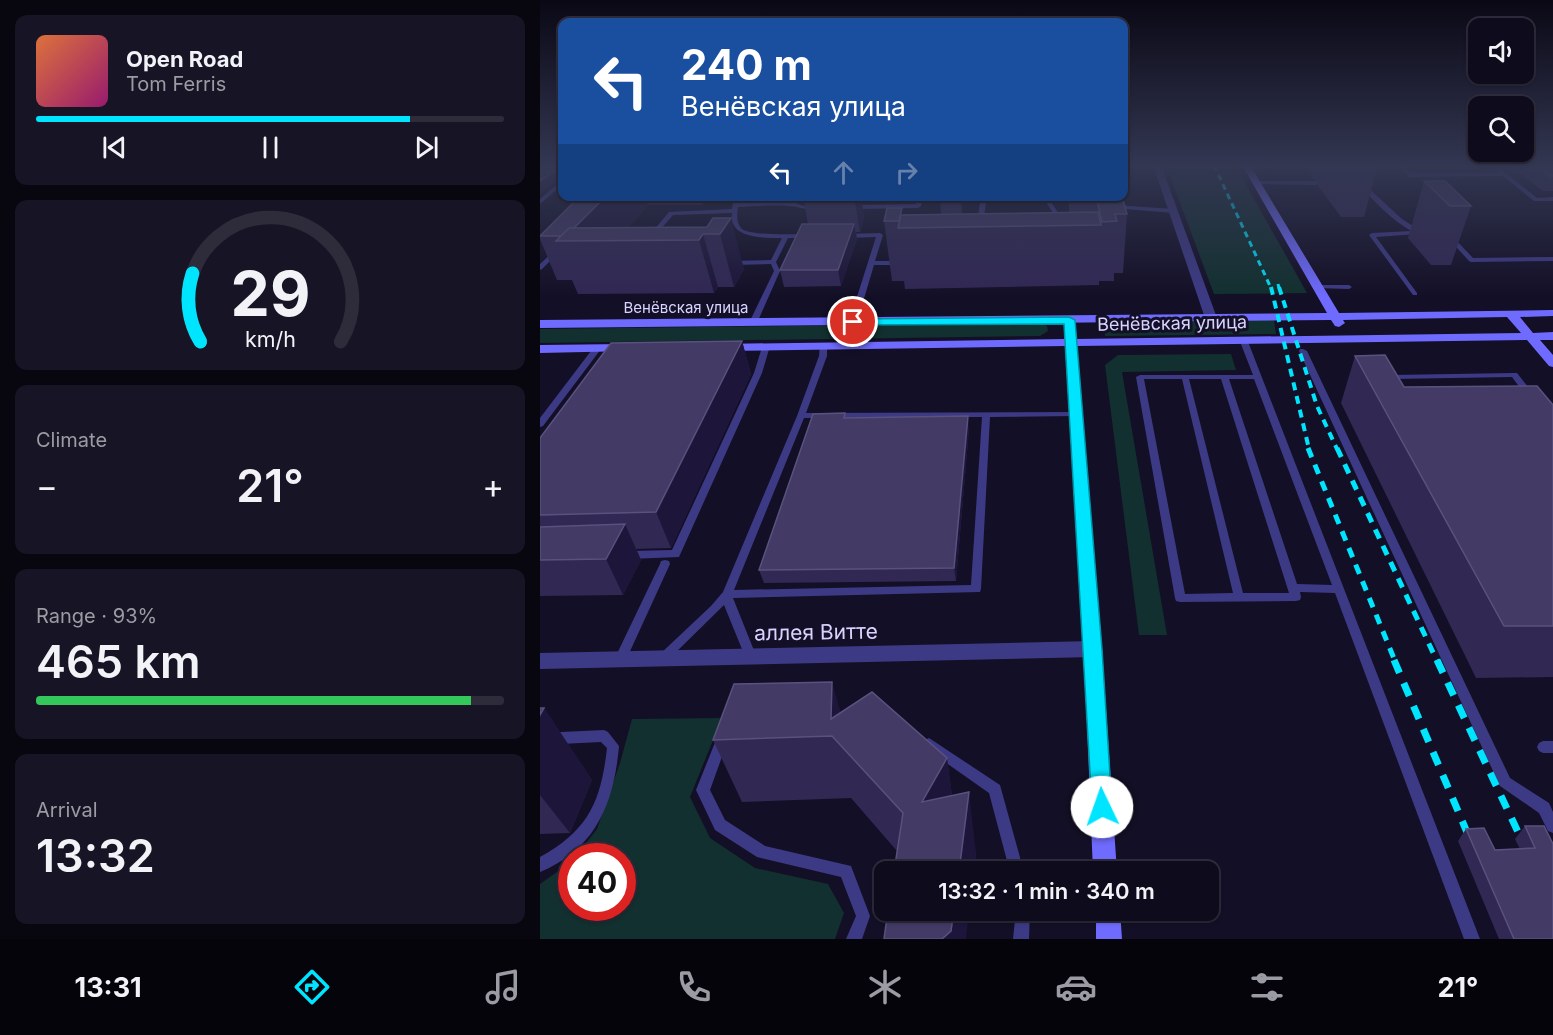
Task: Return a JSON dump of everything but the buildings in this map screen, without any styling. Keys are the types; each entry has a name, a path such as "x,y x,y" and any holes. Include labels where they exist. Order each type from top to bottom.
{"main road":[{"path":"1271,209 1348,338"},
{"path":"1510,313 1553,363"},
{"name":"Венёвская улица","path":"540,324 1553,313"},
{"path":"1069,320 1093,649 1104,861"},
{"name":"Венёвская улица","path":"710,347 1553,336"},
{"path":"540,349 597,349 616,353 643,348"},
{"path":"1108,921 1109,939"}],"street":[{"path":"1173,211 1211,318"},
{"name":"аллея Витте","path":"540,661 1093,649"}],"lane":[{"path":"649,239 671,213 725,209"},
{"path":"736,209 738,228 743,232 786,236 822,236"},
{"path":"976,226 981,223 983,209"},
{"path":"1052,209 1064,227"},
{"path":"1124,209 1173,211"},
{"path":"1383,209 1400,219 1415,233"},
{"path":"1415,294 1372,235 1426,233"},
{"path":"1448,234 1471,260 1553,259"},
{"path":"853,322 880,235"},
{"path":"833,236 891,235"},
{"path":"753,323 777,272 773,262 786,236"},
{"path":"540,268 564,244"},
{"path":"717,263 773,262"},
{"path":"871,263 913,263"},
{"path":"1318,287 1349,287"},
{"path":"1243,339 1472,939"},
{"path":"619,555 675,554 758,373 766,346"},
{"path":"662,658 715,609 727,594 801,416 822,356 823,346"},
{"path":"540,424 597,349"},
{"path":"1303,351 1505,782 1544,808 1553,826"},
{"path":"1392,376 1514,375 1533,399"},
{"path":"1224,377 1296,597 1179,598 1140,377 1224,377 1257,377"},
{"path":"1185,377 1239,597"},
{"path":"801,416 1076,414"},
{"path":"727,594 976,589 986,415"},
{"path":"620,660 665,564"},
{"path":"1293,588 1338,589"},
{"path":"727,594 730,609 744,635 750,656"},
{"path":"736,731 725,734 702,790 720,825 762,852 846,871 863,916 854,939"},
{"path":"540,739 604,736 613,746 611,778 588,831 564,853 540,865"},
{"path":"919,738 995,789 1014,861"},
{"path":"1021,939 1022,921"}],"green space":[{"path":"1182,209 1260,209 1307,293 1214,294"},
{"path":"1274,320 1276,334 1105,336 1104,323"},
{"path":"1041,323 1047,326 1048,331 1040,336 540,343 540,329"},
{"path":"1231,354 1236,370 1122,372 1167,635 1139,635 1105,365 1118,355"},
{"path":"722,718 690,797 710,838 755,868 828,884 844,913 835,939 540,939 540,884 558,871 558,921 636,921 636,843 586,843 597,829 620,763 632,719"}],"railway":[{"path":"1234,209 1271,288"},
{"path":"1278,284 1279,288"},
{"path":"1271,287 1309,449"},
{"path":"1279,287 1317,406 1337,449"},
{"path":"1308,448 1395,661"},
{"path":"1337,448 1437,661"},
{"path":"1394,660 1472,844"},
{"path":"1437,660 1526,849"}],"route":[{"path":"853,322 1069,320 1102,807"}]}
